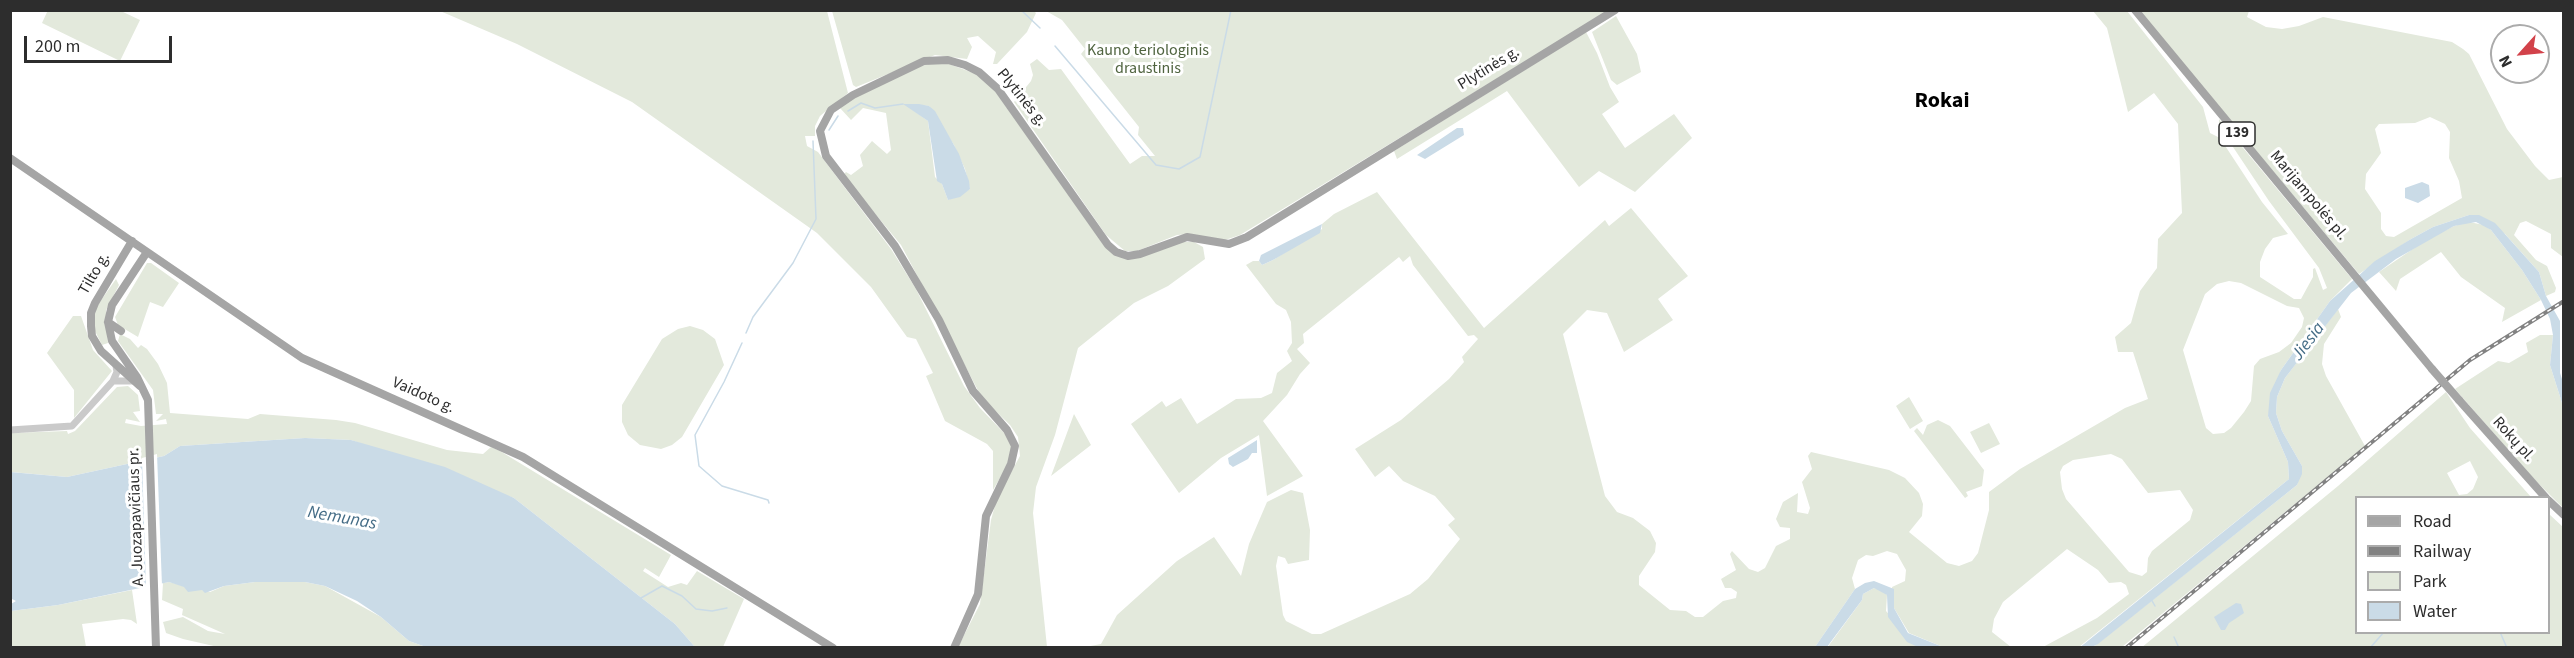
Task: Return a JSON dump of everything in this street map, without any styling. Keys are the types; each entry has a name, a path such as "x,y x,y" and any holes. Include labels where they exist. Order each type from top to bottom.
{"main road":[{"name":"Plytinės g.","path":"954,648 978,594 986,516 1011,464 1015,446 1007,430 974,391 939,320 895,246 826,156 820,131 831,110 853,95 924,61 948,60 965,65 985,76 1003,94 1108,245 1116,252 1132,256 1187,237 1229,244 1257,230 1615,10"},
{"name":"Marijampolės pl.","path":"2135,10 2459,400"},
{"name":"Vaidoto g.","path":"10,158 302,358 523,457 833,648"},
{"name":"Tilto g.","path":"98,348 92,336 91,313 132,241"},
{"name":"Tilto g.","path":"132,369 111,339 108,322 110,309 147,252"},
{"path":"110,278 120,277 123,288"},
{"path":"98,348 108,347 111,339"},
{"path":"98,348 132,381 143,387"},
{"name":"A. Juozapavičiaus pr.","path":"132,369 148,400 156,648"},
{"name":"Rokų pl.","path":"2459,400 2544,496"},
{"name":"Rokų pl.","path":"2550,502 2564,515"}],"street":[{"path":"10,430 69,427 81,418 113,381 117,372 116,366"},
{"path":"113,381 132,381"}],"green space":[{"path":"48,10 121,11 140,20 120,61 42,23"},
{"path":"1033,10 1036,13 1027,32 997,64 993,64 996,52 978,36 967,38 972,47 967,59 935,55 856,87 853,85 832,11"},
{"path":"440,11 827,11 848,93 820,116 815,126 815,136 805,136 807,146 818,152 891,249 916,289 964,386 980,408 1009,438 1012,448 1010,461 993,490 993,451 987,444 945,421 926,376 933,373 916,339 907,337 871,287 817,233 632,102 517,44"},
{"name":"Kauno teriologinis draustinis","path":"1046,11 1608,11 1240,235 1225,240 1189,234 1177,235 1137,251 1125,251 1106,235 1014,102 1031,81 1033,75 1030,64 1037,59 1049,70 1061,69 1130,164 1142,156 1155,156 1138,135 1139,127 1081,54 1085,49 1062,20"},
{"path":"2093,11 2127,11 2203,107 2210,133 2220,138 2262,202 2288,234 2273,238 2265,249 2260,262 2260,277 2294,299 2301,299 2313,277 2315,268 2323,290 2327,288 2319,268 2269,201 2219,126 2219,119 2352,279 2330,301 2281,370 2268,416 2288,462 2289,479 2079,647 2043,647 2097,618 2129,594 2126,585 2121,582 2109,583 2098,570 2067,549 2003,602 1994,619 1992,632 2011,647 1943,647 1909,633 1894,608 1892,587 1905,581 1906,570 1897,554 1887,551 1873,556 1866,555 1858,560 1852,578 1855,589 1815,647 1080,648 1101,644 1117,615 1177,561 1214,537 1241,576 1249,544 1267,502 1291,490 1303,493 1310,530 1309,560 1288,564 1285,558 1278,556 1276,566 1283,615 1286,621 1312,634 1321,634 1410,594 1428,579 1460,539 1448,525 1455,519 1435,496 1403,481 1389,466 1375,477 1355,449 1401,420 1449,379 1464,362 1462,357 1478,339 1474,335 1468,336 1413,265 1410,256 1403,262 1399,257 1303,334 1304,343 1297,349 1310,363 1287,395 1263,421 1303,476 1267,496 1259,435 1221,458 1179,493 1131,424 1162,401 1166,407 1181,398 1197,424 1236,399 1261,398 1272,393 1277,373 1292,361 1287,351 1292,343 1291,322 1286,310 1276,304 1246,265 1259,261 1262,265 1273,260 1322,229 1322,224 1334,214 1377,192 1484,328 1605,220 1609,226 1631,208 1688,276 1658,299 1673,320 1624,352 1607,313 1587,310 1563,334 1605,496 1617,512 1633,518 1650,531 1656,543 1655,552 1639,576 1639,585 1670,610 1686,611 1695,617 1703,617 1723,601 1736,598 1737,592 1731,588 1725,588 1721,579 1736,570 1730,554 1732,551 1749,569 1758,572 1765,568 1776,546 1790,539 1790,528 1780,527 1776,519 1783,502 1798,493 1797,512 1808,514 1810,508 1802,482 1812,469 1808,456 1811,452 1889,470 1905,478 1919,493 1923,504 1922,516 1909,532 1947,563 1959,566 1972,561 1978,553 1989,510 1989,492 2020,469 2125,408 2148,399 2133,352 2118,352 2115,337 2131,323 2140,291 2157,268 2158,239 2182,213 2178,124 2154,93 2128,112 2107,28","holes":["2229,281 2241,283 2287,306 2299,308 2304,318 2302,327 2291,343 2279,352 2260,359 2254,366 2251,401 2244,412 2224,433 2213,434 2206,428 2183,350 2205,294 2217,284","2111,454 2122,459 2148,493 2180,490 2193,510 2190,520 2152,551 2148,558 2147,572 2142,576 2129,572 2066,499 2062,489 2060,472 2063,466 2073,460"]},
{"path":"2139,11 2249,11 2247,17 2266,27 2282,29 2299,26 2323,17 2452,42 2469,54 2507,129 2535,166 2549,180 2563,177 2563,257 2551,248 2551,234 2526,221 2520,223 2514,235 2536,260 2547,266 2556,288 2555,292 2546,296 2539,272 2505,234 2469,215 2433,227 2359,274","holes":["2430,117 2445,124 2450,132 2449,158 2459,181 2462,198 2394,237 2386,236 2381,229 2381,213 2365,189 2366,174 2381,153 2375,129 2379,124 2415,123"]},
{"path":"1616,16 1637,54 1641,72 1617,85 1611,80 1592,32"},
{"path":"1586,32 1619,102 1602,114 1625,148 1674,114 1692,138 1635,192 1599,171 1579,187 1507,91 1397,159 1394,151"},
{"path":"941,61 976,74 993,88 1103,244 1124,258 1183,242 1194,242 1203,247 1205,259 1168,286 1134,303 1078,348 1055,435 1036,487 1033,513 1047,647 958,647 980,604 991,520 997,498 1020,456 1018,437 1010,425 982,398 901,245 843,175 846,172 851,175 863,166 860,155 872,141 887,154 891,150 886,113 863,108 851,120 840,108 853,98 921,66","holes":["905,104 929,106 954,145 965,169 970,189 948,200 942,184 935,177 928,121"]},
{"path":"2469,222 2484,225 2491,230 2522,270 2541,300 2502,322 2505,308 2461,277 2441,252 2400,279 2396,291 2379,272 2426,240 2454,226"},
{"path":"147,263 151,263 179,283 163,307 150,302 138,337 118,325 115,317"},
{"path":"116,279 119,285 106,310 108,343 102,345 95,331 94,317 97,306"},
{"path":"2338,309 2341,317 2324,344 2322,364 2326,376 2365,446 2122,647 2092,648 2297,485 2302,466 2282,431 2276,413 2277,397 2285,378"},
{"path":"73,316 81,316 93,350 112,371 74,418 74,390 47,353"},
{"path":"690,326 703,330 715,339 724,365 682,437 672,445 661,449 640,445 628,435 622,422 622,405 662,339 678,329"},
{"path":"120,334 130,339 138,348 141,345 147,349 158,364 167,383 170,413 248,419 260,414 336,420 355,423 447,450 483,454 491,447 500,451 671,555 659,577 645,568 643,571 668,587 681,583 687,585 697,571 744,599 723,647 695,647 675,624 514,498 351,440 305,438 180,446 164,456 67,477 11,472 10,433 67,431 68,434 75,431 117,387 128,386 138,395 140,411 133,412 140,422 126,419 125,423 141,426 167,424 166,419 156,421 163,414 156,414 153,390 118,341"},
{"path":"2540,335 2553,335 2550,365 2563,406 2563,508 2532,477 2455,389 2498,361 2509,363 2528,352 2526,343"},
{"path":"2446,392 2470,428 2530,496 2355,496 2355,634 2550,634 2550,515 2563,527 2563,647 2141,648 2338,486","holes":["2470,461 2478,477 2473,489 2467,494 2459,495 2447,473"]},
{"path":"1909,397 1923,421 1910,429 1896,406"},
{"path":"1074,414 1091,445 1051,476"},
{"path":"1938,420 1950,426 1984,470 1982,486 1966,492 1968,496 1965,498 1914,431 1917,428 1923,435 1927,425"},
{"path":"1989,423 2000,444 1981,453 1970,432"},
{"path":"169,582 210,592 224,586 255,582 305,582 325,586 381,617 409,641 426,647 218,647 183,639 166,633 163,622 183,617 208,631 225,634 182,615 183,609 162,600 163,583"},
{"path":"1874,588 1883,590 1887,595 1886,611 1918,647 1827,648 1862,600 1863,594"},
{"path":"132,590 137,624 123,619 82,624 86,647 11,648 11,611 58,605"}],"water":[{"path":"903,104 929,106 935,111 959,154 969,181 970,189 960,197 948,200 942,184 937,181 928,121"},
{"path":"1457,128 1463,128 1464,135 1425,159 1417,155"},
{"path":"2422,182 2429,185 2430,196 2418,203 2405,198 2405,188"},
{"name":"Jiesia","path":"2469,215 2479,215 2495,223 2539,272 2546,296 2560,321 2560,373 2563,382 2563,406 2550,365 2553,335 2550,319 2541,300 2522,270 2491,230 2476,222 2454,226 2396,259 2351,293 2285,378 2277,397 2276,413 2282,431 2302,466 2302,474 2297,485 2098,644 2079,648 2289,479 2288,462 2268,416 2270,393 2281,370 2330,301 2375,261 2433,227"},
{"path":"1322,224 1320,233 1273,260 1262,265 1259,261 1261,255"},
{"name":"Nemunas","path":"305,438 351,440 445,467 514,498 675,624 695,647 426,647 409,641 381,617 357,601 325,586 305,582 255,582 224,586 205,593 202,590 188,592 184,587 169,582 58,605 11,611 11,604 16,601 10,598 10,472 67,477 164,456 180,446"},
{"path":"1257,440 1257,453 1252,453 1248,459 1233,467 1229,464 1228,458"},
{"path":"1874,581 1894,589 1894,608 1908,633 1943,647 1918,647 1907,642 1888,617 1887,595 1874,588 1863,594 1862,600 1827,647 1815,647 1855,589"},
{"path":"2236,603 2241,604 2244,613 2229,623 2225,630 2221,630 2214,617"}],"pier":[{"path":"157,454 162,586 146,588 142,458"}],"waterway":[{"path":"1021,10 1040,28"},
{"path":"1055,46 1156,165 1179,169 1200,157 1231,10"},
{"path":"848,111 861,103 875,108 903,104"},
{"path":"829,130 838,116"},
{"path":"746,333 753,317 793,263 816,219 813,141"},
{"path":"742,343 695,435 699,466 722,486 768,500 769,503"},
{"path":"641,598 662,586 682,596 696,609 712,611 727,608"},
{"path":"2151,599 2155,606"},
{"path":"2370,648 2382,634"},
{"path":"2501,634 2507,648"},
{"path":"2174,637 2179,648"}],"railway":[{"path":"2126,648 2470,360 2564,301"}],"district":[{"name":"Rokai","path":"1942,102"}]}
